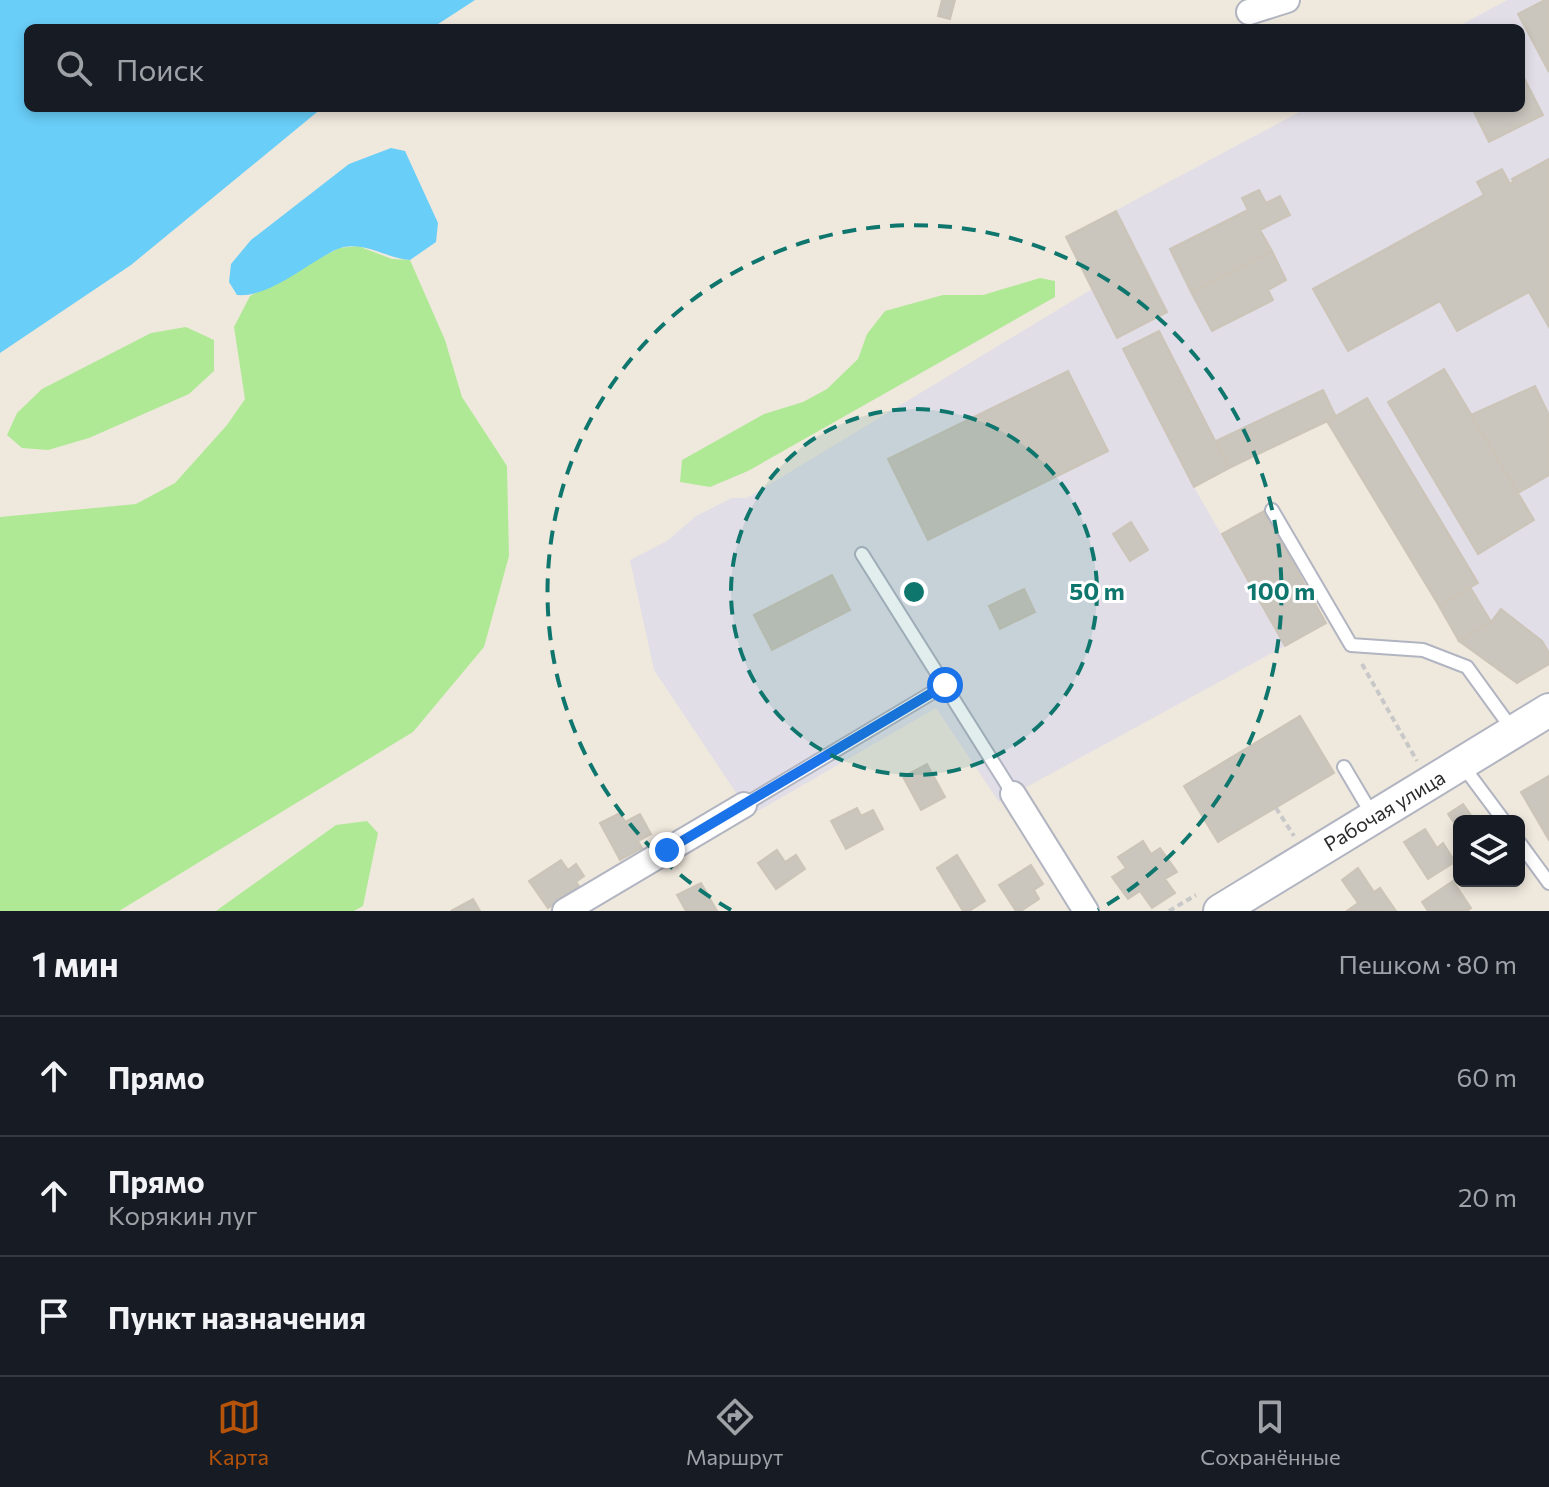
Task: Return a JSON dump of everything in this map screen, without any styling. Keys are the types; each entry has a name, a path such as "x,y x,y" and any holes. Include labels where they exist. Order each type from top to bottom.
{"main road":[{"name":"Рабочая улица","path":"1220,911 1549,710"}],"street":[{"path":"1249,12 1287,0"},
{"path":"1013,794 1086,911"},
{"path":"565,911 744,805"}],"lane":[{"path":"1272,510 1351,645 1423,650 1467,667 1514,732"},
{"path":"862,554 1013,794"},
{"path":"744,805 945,685"},
{"path":"1461,764 1499,815"},
{"path":"1344,767 1374,817"},
{"path":"1525,850 1549,883"}],"path":[{"path":"1351,645 1419,763"},
{"path":"1276,808 1294,837"}],"shaded area":[{"path":"1507,0 1549,0 1549,664 1517,683 1459,641 1327,421 1194,487 1285,646 999,802 936,708 751,815 654,670 630,560 667,541 696,516 732,498 747,498 1092,289 1066,237 1300,112 1525,112 1525,24 1462,24"}],"green space":[{"path":"358,246 392,259 410,260 445,340 462,397 507,466 509,556 484,647 413,732 119,911 0,911 0,517 136,504 175,483 227,425 245,399 234,327 250,296 339,248"},
{"path":"1040,278 1055,281 1055,297 748,471 710,487 680,482 682,460 764,414 803,402 827,389 858,359 867,334 885,311 943,295 983,295"},
{"path":"186,327 214,340 214,371 189,394 89,438 48,450 22,448 7,435 17,413 42,389 151,333"},
{"path":"367,821 378,833 363,906 354,911 216,911 336,825"}],"water":[{"path":"0,0 475,0 438,24 24,24 24,112 317,112 131,265 0,353"},
{"path":"391,148 405,151 438,223 436,242 410,260 361,247 340,248 268,289 237,295 229,282 231,264 251,240 349,164"}],"building":[{"path":"942,0 955,0 950,19 938,16"},
{"path":"1549,0 1549,72 1525,24 1518,14"},
{"path":"1525,80 1543,115 1489,142 1474,112 1525,112"},
{"path":"1549,159 1549,327 1529,292 1457,331 1440,301 1348,351 1313,289 1484,195 1477,182 1502,169 1510,184 1512,179"},
{"path":"1259,190 1266,203 1280,196 1290,215 1260,230 1272,251 1191,292 1170,249 1248,210 1242,198"},
{"path":"1116,211 1167,312 1117,338 1066,237"},
{"path":"1272,251 1286,280 1268,290 1273,300 1212,331 1191,292"},
{"path":"1159,331 1229,468 1194,487 1123,349"},
{"path":"1444,369 1534,520 1478,554 1388,402"},
{"path":"1068,371 1108,451 928,540 888,459"},
{"path":"1535,386 1549,415 1549,475 1518,493 1471,415"},
{"path":"1323,390 1336,417 1229,468 1216,441"},
{"path":"1367,398 1478,583 1439,606 1327,421"},
{"path":"1264,511 1326,623 1285,646 1222,534"},
{"path":"1131,522 1148,550 1130,561 1113,534"},
{"path":"832,575 850,610 772,650 754,615"},
{"path":"1470,587 1491,622 1459,641 1439,606"},
{"path":"1024,589 1035,612 1000,629 989,606"},
{"path":"1501,609 1542,641 1549,653 1549,664 1517,683 1459,641 1491,622"},
{"path":"1300,716 1334,773 1218,842 1184,786"},
{"path":"927,764 945,797 921,810 903,777"},
{"path":"1549,776 1549,840 1521,792"},
{"path":"1463,804 1471,815 1453,815 1453,821 1448,814"},
{"path":"857,808 861,816 873,810 883,829 846,849 831,821"},
{"path":"620,813 625,822 640,814 651,834 638,841 642,848 620,860 600,823"},
{"path":"1425,829 1437,848 1443,843 1453,863 1428,879 1404,842"},
{"path":"1143,841 1151,854 1160,848 1177,872 1165,879 1175,893 1152,908 1140,891 1128,899 1112,877 1126,868 1118,857"},
{"path":"777,850 785,862 796,855 805,869 776,889 758,863"},
{"path":"957,855 985,901 969,911 963,911 937,868"},
{"path":"561,860 568,870 576,864 584,876 576,882 579,886 548,908 529,881"},
{"path":"1031,865 1043,884 1034,890 1039,899 1016,911 999,885"},
{"path":"1358,868 1374,892 1380,888 1396,911 1347,911 1358,903 1342,880"},
{"path":"1453,881 1453,887 1457,887 1471,908 1467,911 1428,911 1422,902"},
{"path":"701,883 717,911 686,911 677,895"},
{"path":"473,899 480,911 451,911"}],"route":[{"path":"667,850 945,685"}]}
